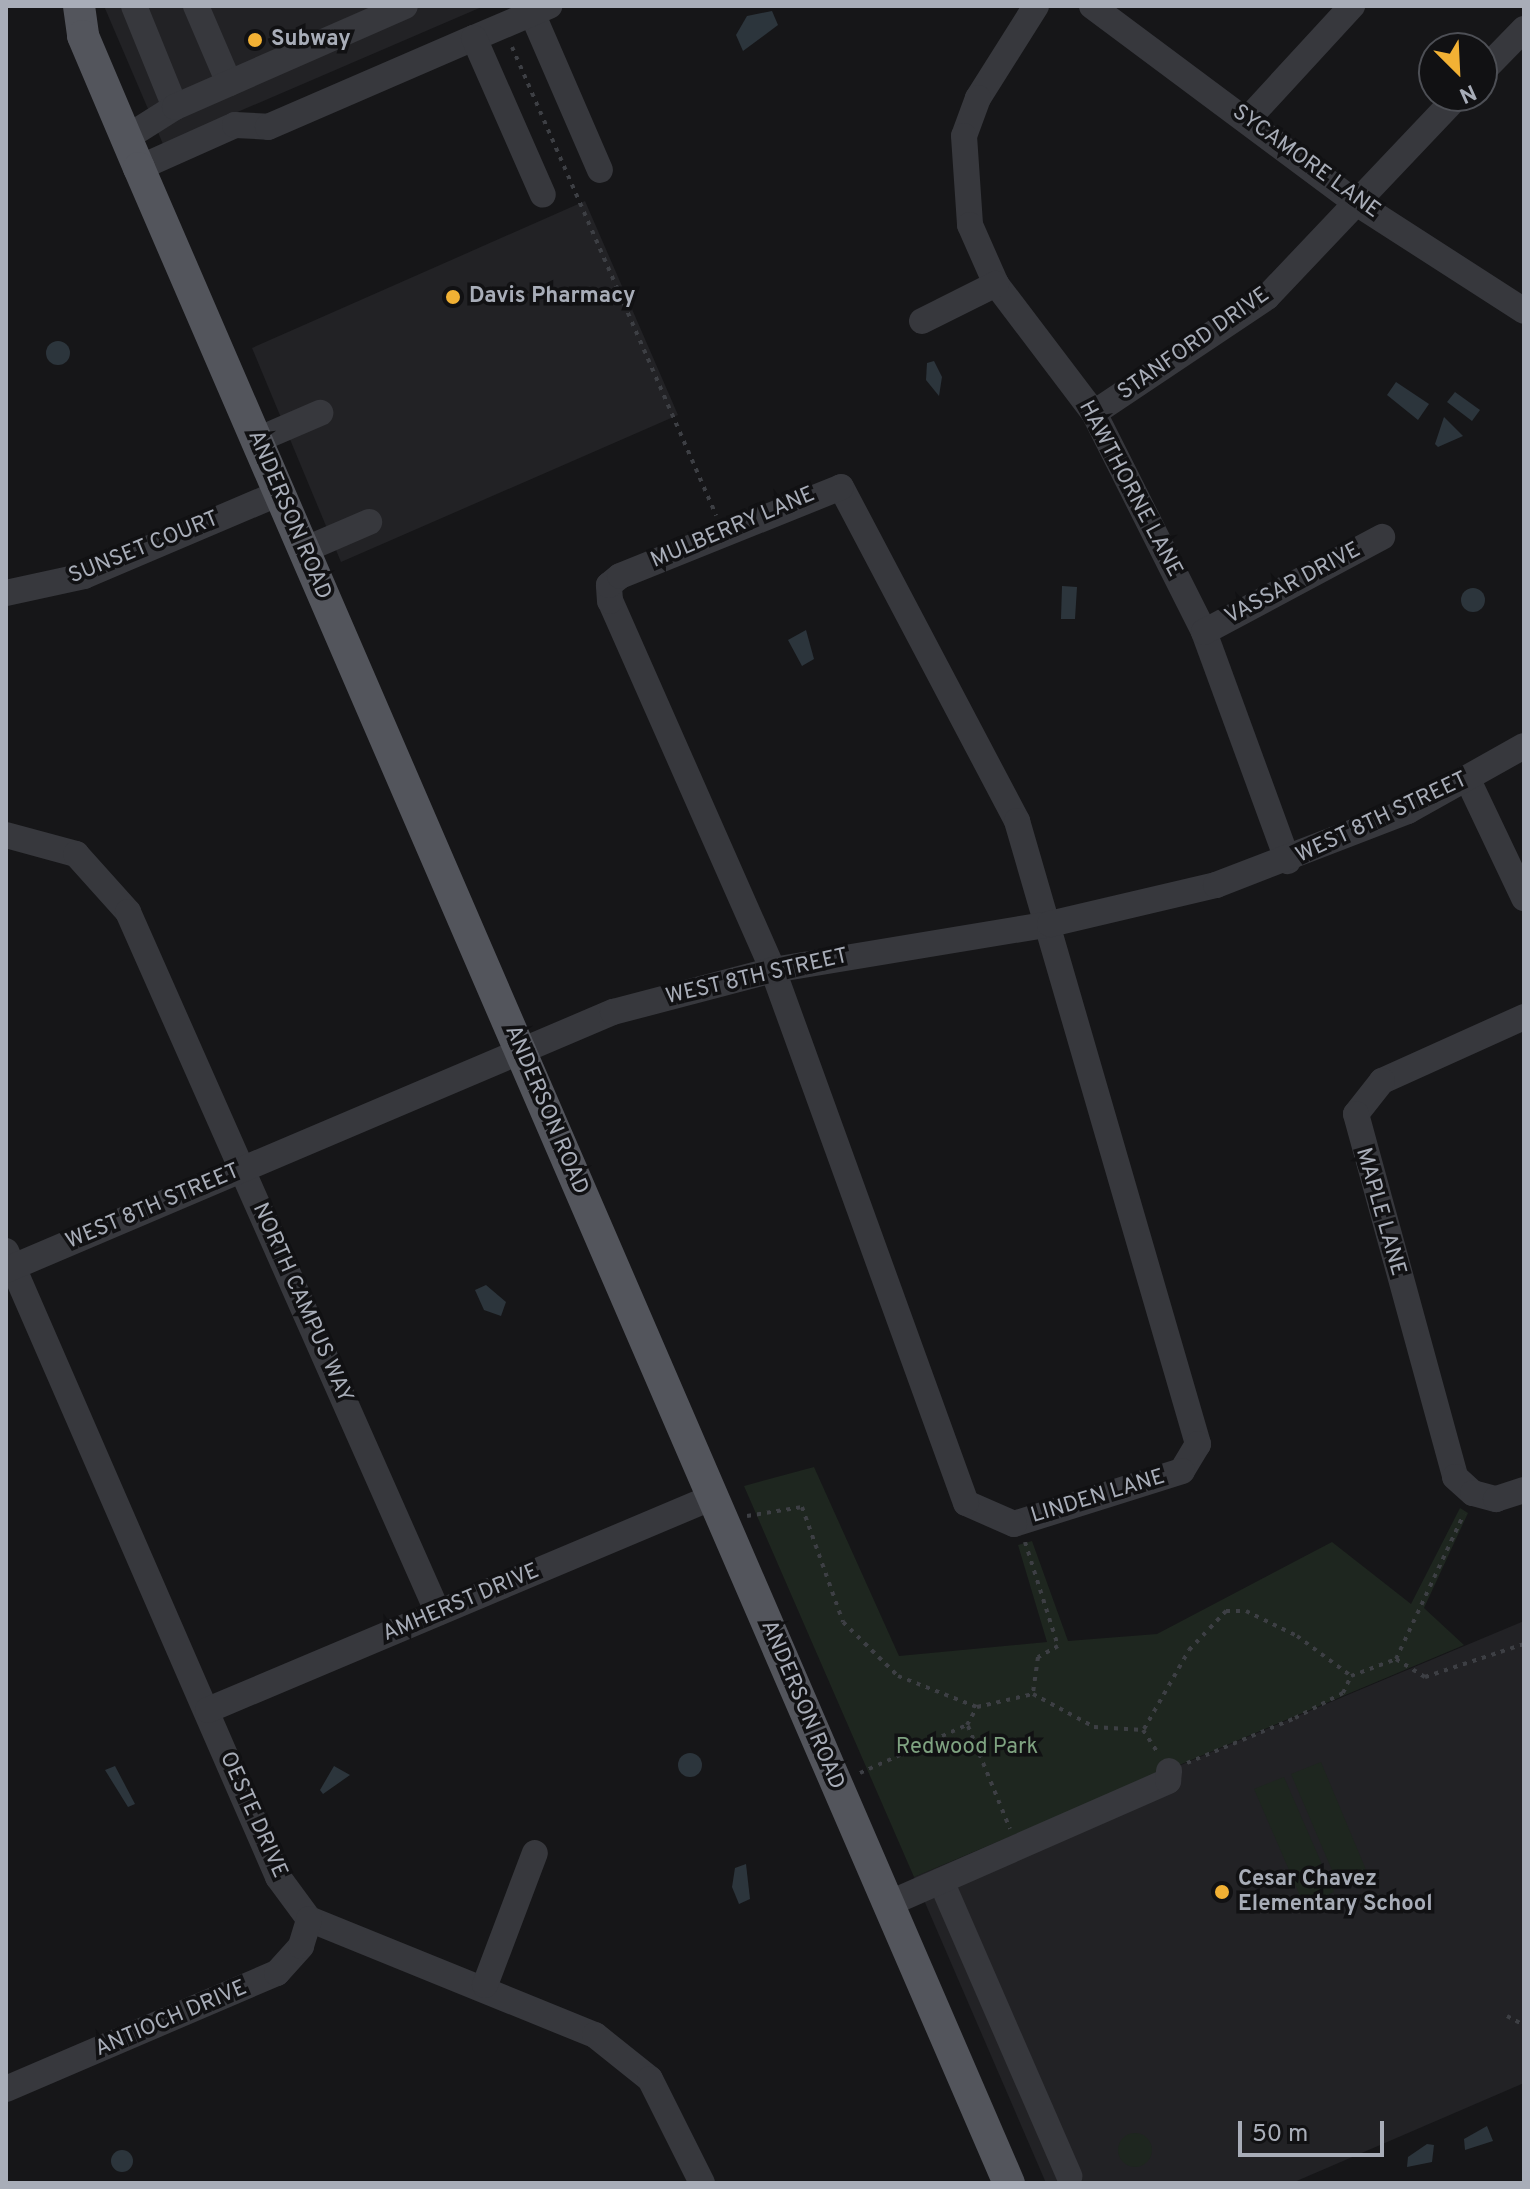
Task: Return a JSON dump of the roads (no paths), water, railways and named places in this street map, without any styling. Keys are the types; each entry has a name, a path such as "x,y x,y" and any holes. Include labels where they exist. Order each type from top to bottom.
{"main road":[{"name":"ANDERSON ROAD","path":"76,13 126,138 1009,2183"}],"street":[{"path":"134,6 175,107"},
{"path":"196,6 229,83"},
{"path":"126,138 175,107 405,6"},
{"name":"HAWTHORNE LANE","path":"1036,6 978,98 964,136 970,225 996,284 1094,413 1204,632 1288,861"},
{"name":"SYCAMORE LANE","path":"1092,6 1248,119 1355,202 1524,311"},
{"path":"1248,119 1352,6"},
{"path":"139,168 235,125 268,127 541,10 600,170"},
{"path":"1498,56 1524,29"},
{"path":"474,38 543,195"},
{"name":"STANFORD DRIVE","path":"1094,413 1267,297 1442,112"},
{"path":"922,321 996,284"},
{"path":"257,440 320,413"},
{"name":"MULBERRY LANE","path":"773,970 610,601 609,585 620,576 824,489 841,487 853,499 1000,779 1050,924"},
{"name":"SUNSET COURT","path":"6,593 84,576 280,493"},
{"path":"304,550 369,522"},
{"name":"VASSAR DRIVE","path":"1204,632 1382,537"},
{"name":"WEST 8TH STREET","path":"8,1263 242,1169 519,1047 613,1012 773,970 1050,924 1288,861 1468,780 1524,746"},
{"path":"1468,780 1524,898"},
{"name":"NORTH CAMPUS WAY","path":"6,835 76,854 128,912 438,1613"},
{"name":"LINDEN LANE","path":"773,970 966,1503 1014,1524 1182,1471 1198,1444 1050,924"},
{"name":"MAPLE LANE","path":"1524,1017 1382,1081 1356,1114 1455,1477 1473,1493 1496,1499 1524,1490"},
{"name":"OESTE DRIVE","path":"8,1263 208,1710 278,1877 309,1919"},
{"name":"AMHERST DRIVE","path":"208,1710 713,1497"},
{"path":"888,1904 1168,1781 1169,1771"},
{"path":"485,1985 535,1853"},
{"path":"941,1881 1069,2176"},
{"path":"309,1919 485,1985 595,2035 650,2079 702,2183"},
{"name":"ANTIOCH DRIVE","path":"6,2089 277,1973 301,1946 309,1919"}],"place":[{"name":"Subway","path":"255,40"},
{"name":"Davis Pharmacy","path":"453,297"},
{"name":"Cesar Chavez Elementary School","path":"1222,1892"}],"park label":[{"name":"Redwood Park","path":"967,1748"}]}
